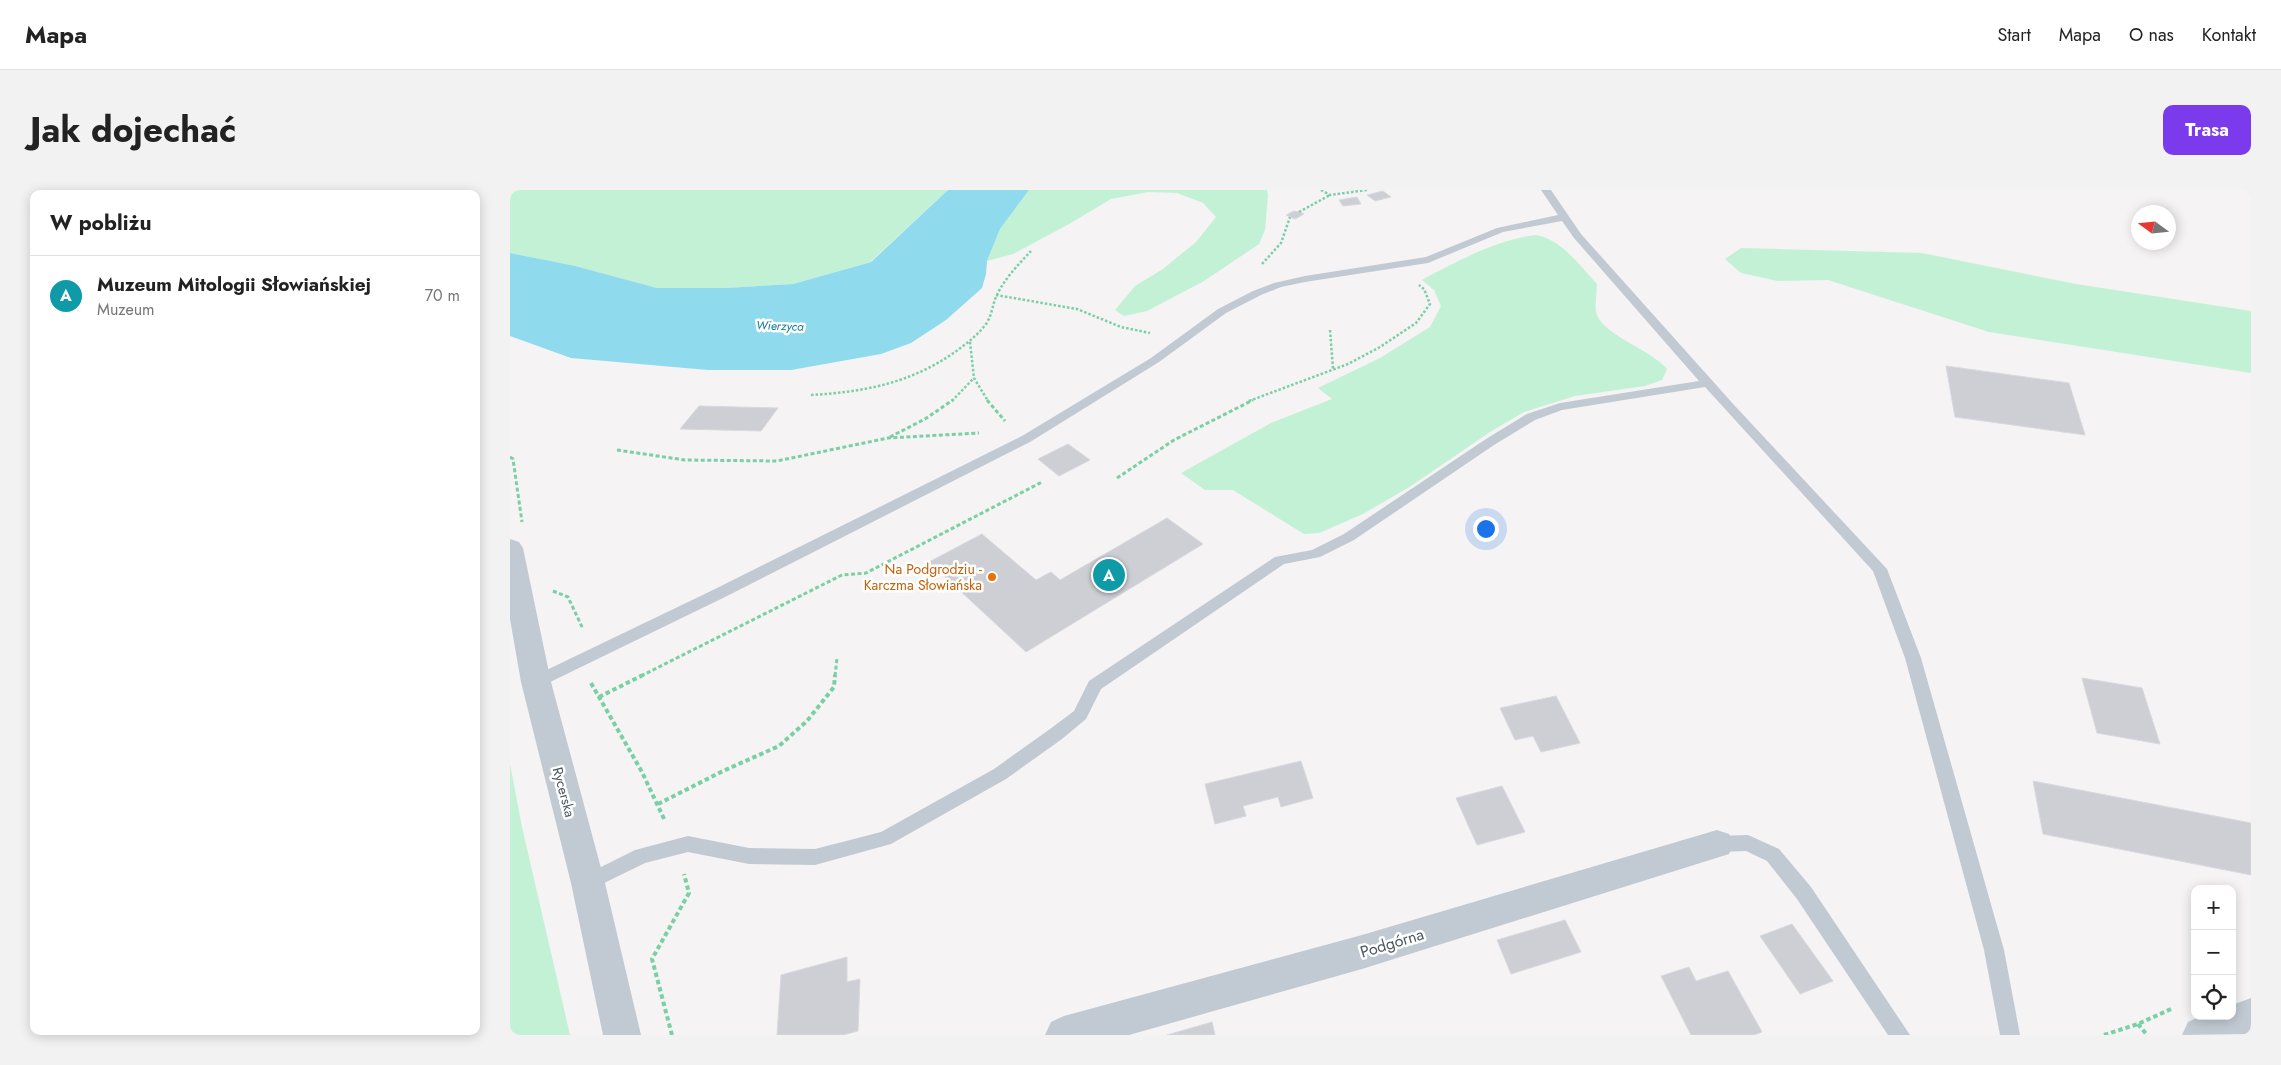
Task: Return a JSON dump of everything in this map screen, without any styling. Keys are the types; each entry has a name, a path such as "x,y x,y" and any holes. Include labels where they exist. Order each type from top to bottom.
{"street":[{"name":"Rycerska","path":"510,548 536,682 588,883 622,1035"},
{"name":"Podgórna","path":"1064,1035 1362,952 1717,844"},
{"path":"2201,1035 2251,1016"}],"lane":[{"path":"1546,190 1577,236 1708,383 1880,569 1913,658 1994,950 2010,1035"},
{"path":"536,682 727,590 1026,439 1155,360 1222,311 1257,293 1278,285 1305,279 1394,267 1428,260 1500,230 1565,217"},
{"path":"588,883 641,856 688,844 748,856 814,857 885,839 1000,774 1080,715 1095,685 1280,560 1315,554 1349,537 1490,442 1531,417 1560,407 1708,383"},
{"path":"1717,844 1748,843 1773,854 1804,893 1900,1035"}],"path":[{"path":"1321,190 1330,195"},
{"path":"1299,212 1330,195 1367,190"},
{"path":"811,395 849,394 903,381 939,365 970,342 990,318 996,296 1012,272 1032,251"},
{"path":"1117,478 1174,440 1241,404 1333,369 1380,348 1416,323 1430,304 1424,289 1394,267"},
{"path":"996,296 1047,302 1078,310 1132,332 1191,334"},
{"path":"1330,330 1333,369"},
{"path":"970,342 974,378 982,394 1012,431 1026,439"},
{"path":"888,438 941,410 963,392 974,378"},
{"path":"617,450 685,460 776,461 888,438 1012,431"},
{"path":"599,697 842,575 866,573 1042,482"},
{"path":"519,589 538,586 568,597 587,638 587,676 658,804 676,847 689,893 652,959 672,1035"},
{"path":"658,804 723,770 779,746 807,721 834,687 837,658"},
{"path":"2104,1035 2138,1024 2178,1006"},
{"path":"2138,1024 2147,1035"}],"green space":[{"path":"510,190 948,190 870,262 793,284 726,288 657,288 585,269 510,253"},
{"path":"1029,190 1267,190 1265,230 1259,244 1204,281 1147,311 1124,316 1115,310 1135,286 1163,269 1196,242 1216,217 1203,203 1177,193 1148,192 1111,199 1013,254 987,261 1000,229"},
{"path":"1537,235 1563,248 1597,284 1596,312 1602,323 1618,336 1650,355 1667,369 1662,380 1645,386 1575,396 1524,412 1490,432 1411,486 1363,514 1319,533 1304,534 1233,490 1205,490 1181,473 1271,423 1332,399 1318,388 1380,358 1430,327 1441,306 1434,290 1422,280 1493,246"},
{"path":"1741,248 1922,253 2076,284 2251,311 2251,373 1989,332 1828,280 1778,281 1741,273 1725,259"},
{"path":"510,764 522,827 570,1035 510,1035"}],"water":[{"name":"Wierzyca","path":"948,190 1029,190 1000,229 987,261 982,288 946,320 911,343 881,354 791,370 708,370 571,358 510,336 510,253 575,266 657,288 726,288 793,284 871,262"}],"building":[{"path":"1383,191 1391,197 1375,201 1367,195"},
{"path":"1357,197 1361,204 1343,206 1339,200"},
{"path":"1294,211 1304,214 1295,219 1286,215"},
{"path":"1946,366 2069,383 2085,435 1955,417"},
{"path":"699,406 778,408 761,431 680,429"},
{"path":"1068,444 1090,460 1059,476 1038,459"},
{"path":"1167,518 1203,544 1026,652 929,562 982,534 1036,580 1051,572 1060,580"},
{"path":"2082,678 2142,688 2160,744 2097,733"},
{"path":"1556,696 1580,743 1541,752 1533,736 1515,740 1500,708"},
{"path":"1301,761 1313,798 1281,807 1278,797 1243,806 1246,816 1215,824 1205,784"},
{"path":"2033,781 2251,823 2251,875 2043,834"},
{"path":"1502,786 1525,832 1477,845 1456,798"},
{"path":"1565,920 1581,952 1511,974 1497,940"},
{"path":"1792,924 1833,981 1800,994 1760,936"},
{"path":"847,957 847,982 860,979 858,1031 843,1035 777,1035 781,975"},
{"path":"1689,967 1696,981 1728,971 1762,1032 1754,1035 1691,1035 1661,976"},
{"path":"1212,1022 1215,1035 1167,1035"}],"place":[{"name":"Muzeum Mitologii Słowiańskiej","path":"1109,575"},
{"name":"Na Podgrodziu - Karczma Słowiańska","path":"992,577"}]}
